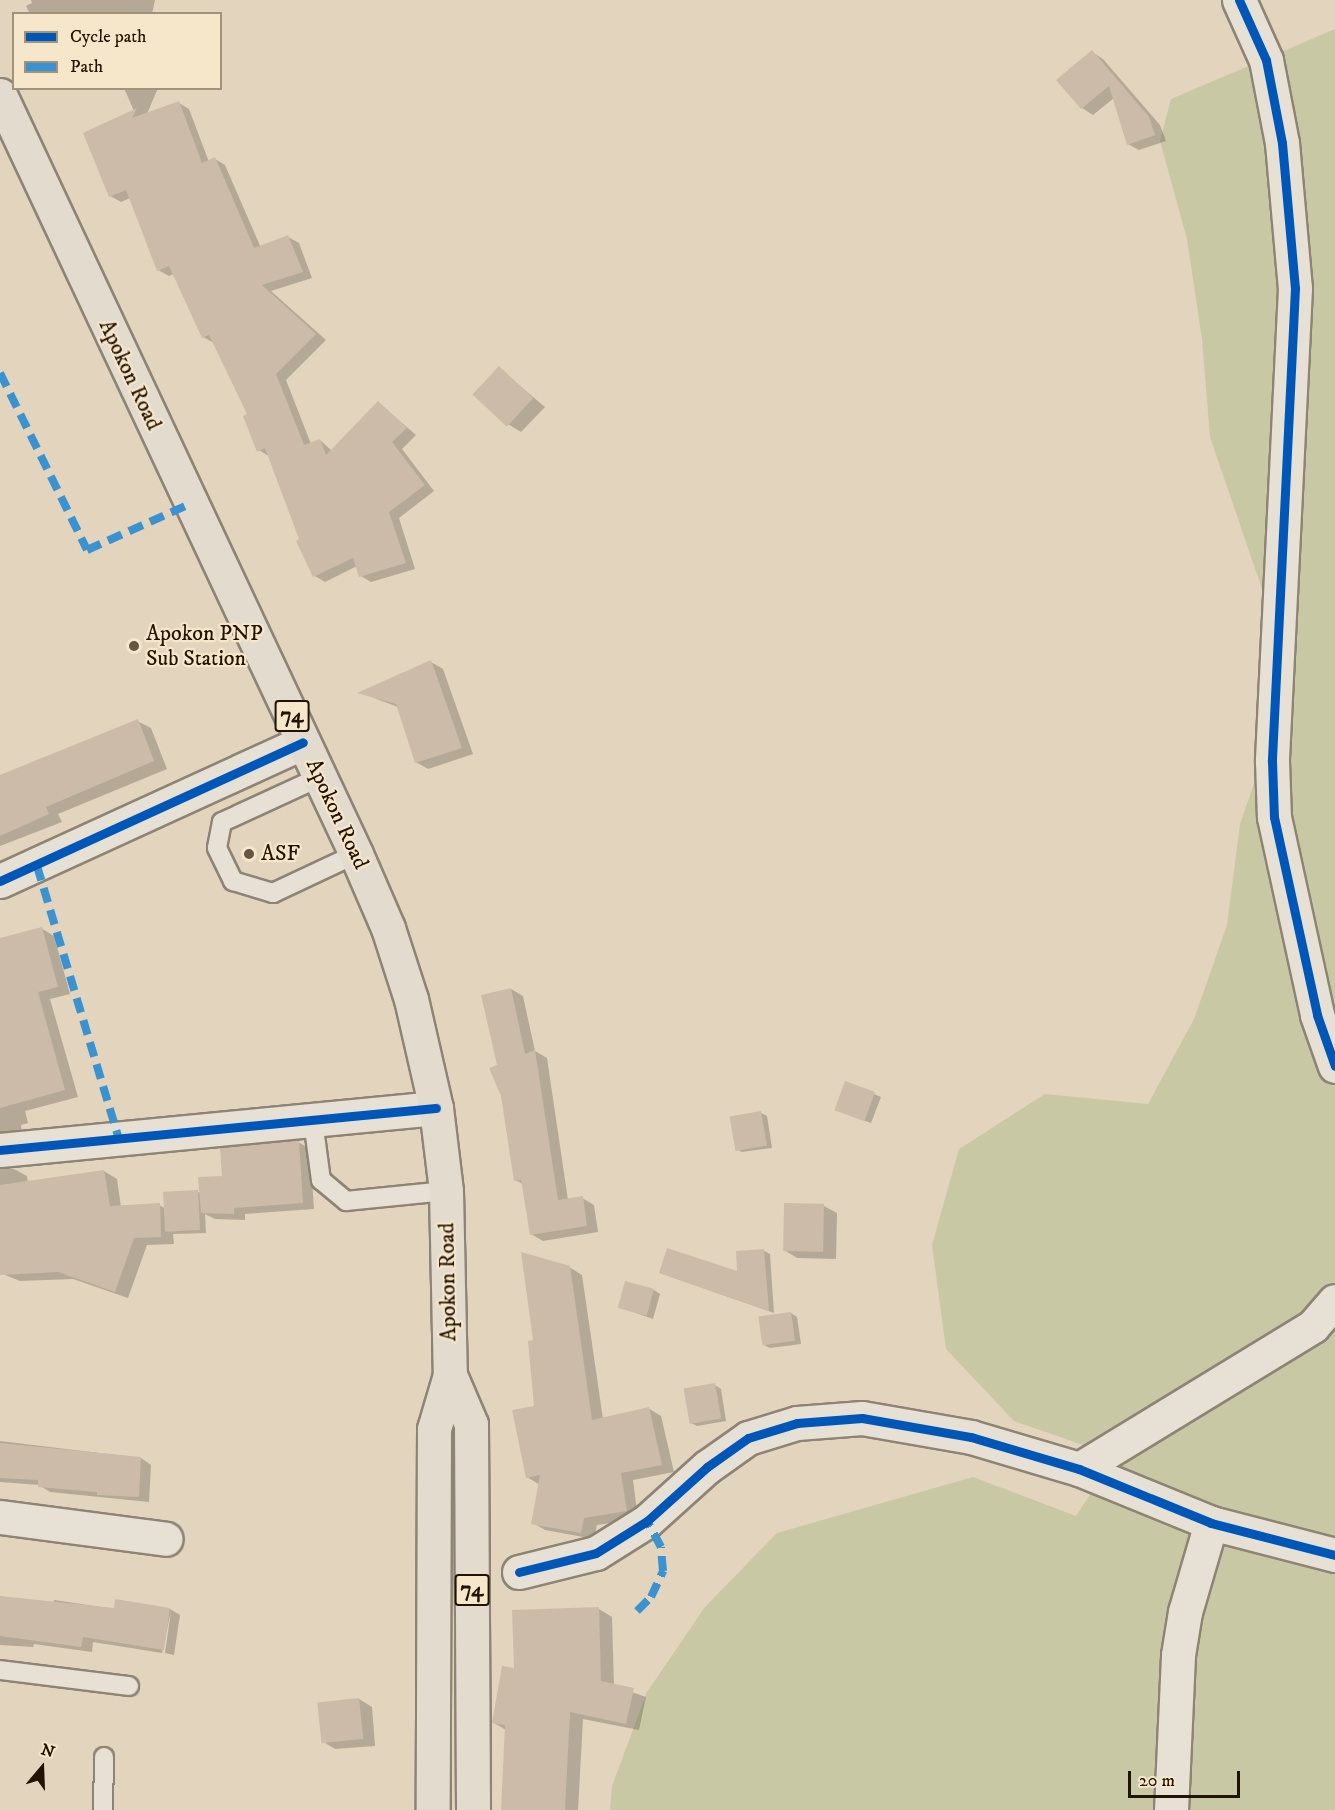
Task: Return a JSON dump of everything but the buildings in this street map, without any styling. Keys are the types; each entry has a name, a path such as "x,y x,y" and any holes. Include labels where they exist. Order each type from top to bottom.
{"highway":[{"name":"Apokon Road","path":"0,95 356,854 395,948 436,1108 446,1191 450,1375 434,1429 433,1810"},
{"name":"Apokon Road","path":"450,1375 471,1424 473,1810"}],"street":[{"path":"1239,0 1266,60 1282,143 1295,288 1272,761 1274,818 1317,1015 1335,1066"},
{"path":"0,881 303,742"},
{"path":"0,1150 436,1108"},
{"path":"1079,1469 1313,1326 1335,1301"},
{"path":"519,1572 596,1553 647,1521 707,1467 748,1438 797,1423 862,1418 972,1437 1079,1469 1211,1523 1335,1555"},
{"path":"0,1517 166,1539"},
{"path":"1171,1810 1178,1655 1185,1612 1211,1523"}],"lane":[{"path":"320,777 222,822 217,848 233,881 273,893 356,854"},
{"path":"314,1121 321,1180 346,1201 446,1191"},
{"path":"0,1670 129,1686"},
{"path":"103,1810 104,1757"}],"green space":[{"path":"1335,29 1335,1810 610,1810 612,1786 647,1692 705,1607 777,1533 973,1477 1076,1516 1115,1456 1014,1421 946,1349 932,1245 959,1149 1045,1094 1148,1104 1194,1019 1227,925 1240,824 1275,723 1274,624 1210,437 1202,339 1187,239 1160,141 1171,99"}],"marked path":[{"path":"0,373 87,550 190,504"},
{"path":"37,866 119,1140"},
{"path":"637,1611 651,1597 663,1571 661,1547 647,1521"}],"cycle path":[{"path":"1239,0 1266,60 1282,143 1295,288 1272,761 1274,817 1317,1015 1335,1066"},
{"path":"0,881 303,742"},
{"path":"0,1150 436,1108"},
{"path":"519,1572 596,1553 647,1521 707,1467 748,1438 797,1423 862,1418 971,1437 1079,1469 1211,1523 1335,1555"}],"place":[{"name":"Apokon PNP Sub Station","path":"134,646"},
{"name":"ASF","path":"249,854"}]}
